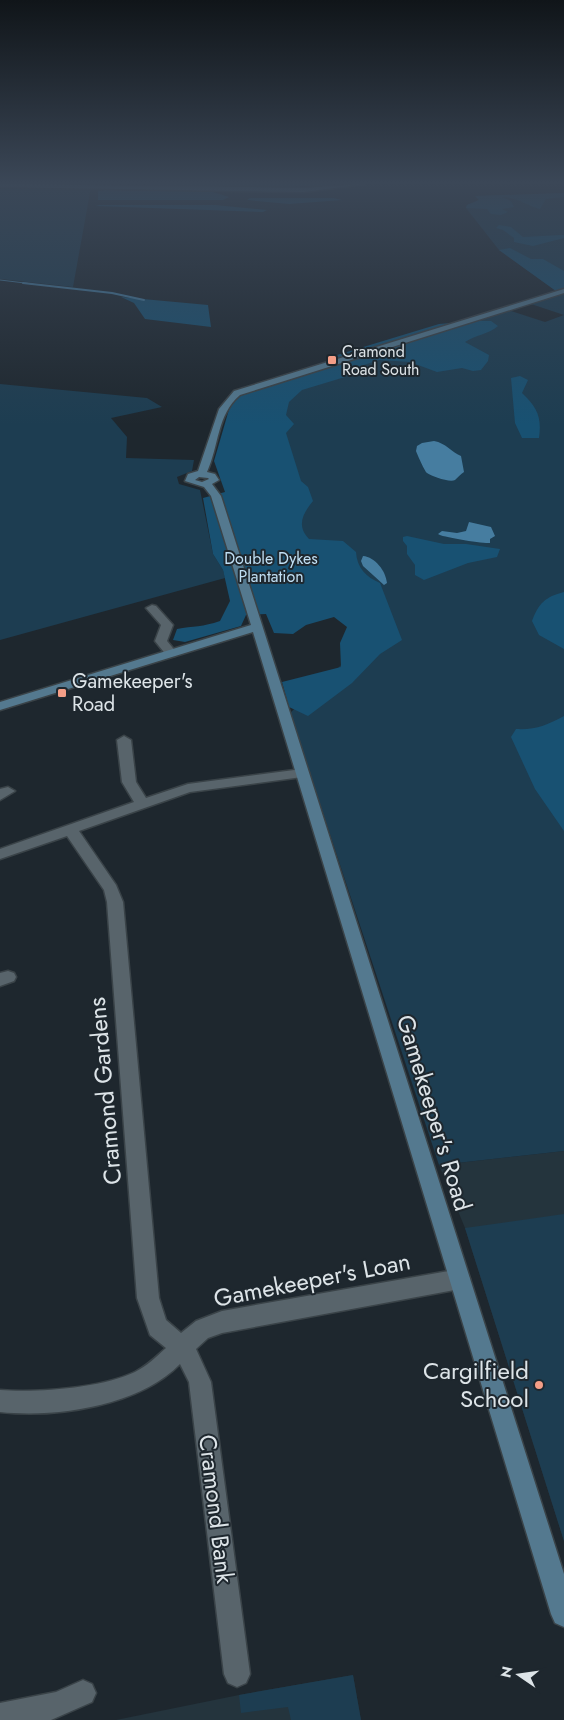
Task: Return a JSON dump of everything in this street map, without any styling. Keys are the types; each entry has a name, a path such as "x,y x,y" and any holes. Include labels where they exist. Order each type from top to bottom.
{"street":[{"path":"207,484 196,484 190,481 191,476 202,474 208,463 222,411 230,398 263,384 564,291"},
{"name":"Gamekeeper's Road","path":"202,474 214,478 207,484 216,496 564,1614"},
{"path":"152,608 167,625 161,641 171,652"},
{"path":"0,706 257,627"},
{"path":"124,740 129,782 143,804"},
{"path":"0,854 203,785 302,773"},
{"name":"Cramond Gardens","path":"71,830 111,889 115,902 148,1298 158,1327 182,1348"},
{"name":"Gamekeeper's Loan","path":"0,1401 31,1402 105,1391 143,1380 162,1367 199,1331 222,1322 460,1279"},
{"name":"Cramond Bank","path":"182,1348 192,1362 200,1382 237,1674"},
{"path":"0,1718 58,1705 82,1692"}],"shaded area":[{"path":"0,264 77,264 73,287 0,279"},
{"path":"519,264 564,264 564,288 556,291"},
{"path":"564,293 564,315 528,303"},
{"path":"508,310 545,322 564,315 564,1151 439,1165 290,713 370,638 293,546 239,394"},
{"path":"0,384 147,398 162,407 111,418 127,437 126,458 194,460 192,471 177,477 179,484 200,490 213,554 223,570 225,578 0,640"},
{"path":"434,441 461,456 464,472 455,480 449,481 436,477 425,470 416,451 417,446"},
{"path":"469,522 491,527 495,536 490,539 490,543 463,540 438,534 442,531 457,533 466,531"},
{"path":"363,556 372,559 379,565 385,574 387,583 384,585 363,566 361,561"},
{"name":"Cargilfield School","path":"564,1151 564,1541 465,1228 439,1165"},
{"name":"Cargilfield School","path":"564,1214 564,1541 465,1228"},
{"path":"353,1675 361,1720 116,1720 239,1695"},
{"path":"353,1675 361,1720 291,1720 288,1707 241,1713 239,1695"}],"green space":[{"path":"519,264 552,264 564,271 564,288 556,291"},
{"path":"121,297 208,305 211,327 145,319 134,303"},
{"name":"Double Dykes Plantation","path":"491,321 498,326 465,342 489,355 488,361 481,370 473,371 462,368 437,372 410,362 379,360 364,365 345,377 302,390 289,402 286,415 294,424 286,433 301,481 308,487 313,501 306,510 302,520 305,534 309,539 343,541 356,552 358,563 363,571 370,578 380,583 402,640 380,654 352,683 308,716 289,707 282,682 341,667 340,643 347,627 334,617 306,625 293,634 274,633 266,614 246,615 241,626 185,642 173,640 177,629 220,621 230,601 223,570 213,554 203,498 225,492 214,461 230,406 240,394 336,362 334,358 337,355 439,324"},
{"path":"520,376 528,380 522,393 535,408 539,418 539,438 522,438 515,423 511,378"},
{"path":"407,536 444,544 466,544 500,549 497,557 468,563 424,580 415,575 415,565 407,554 407,546 403,541 403,537"},
{"path":"564,592 564,649 539,635 532,621 540,605 552,596"},
{"path":"564,716 564,831 535,789 511,737 516,729 530,729"}],"waterway":[{"path":"0,280 33,284"},
{"path":"23,283 112,293 144,300"}],"place":[{"name":"Cramond Road South","path":"332,360"},
{"name":"Gamekeeper's Road","path":"62,693"},
{"name":"Cargilfield School","path":"539,1385"}]}
